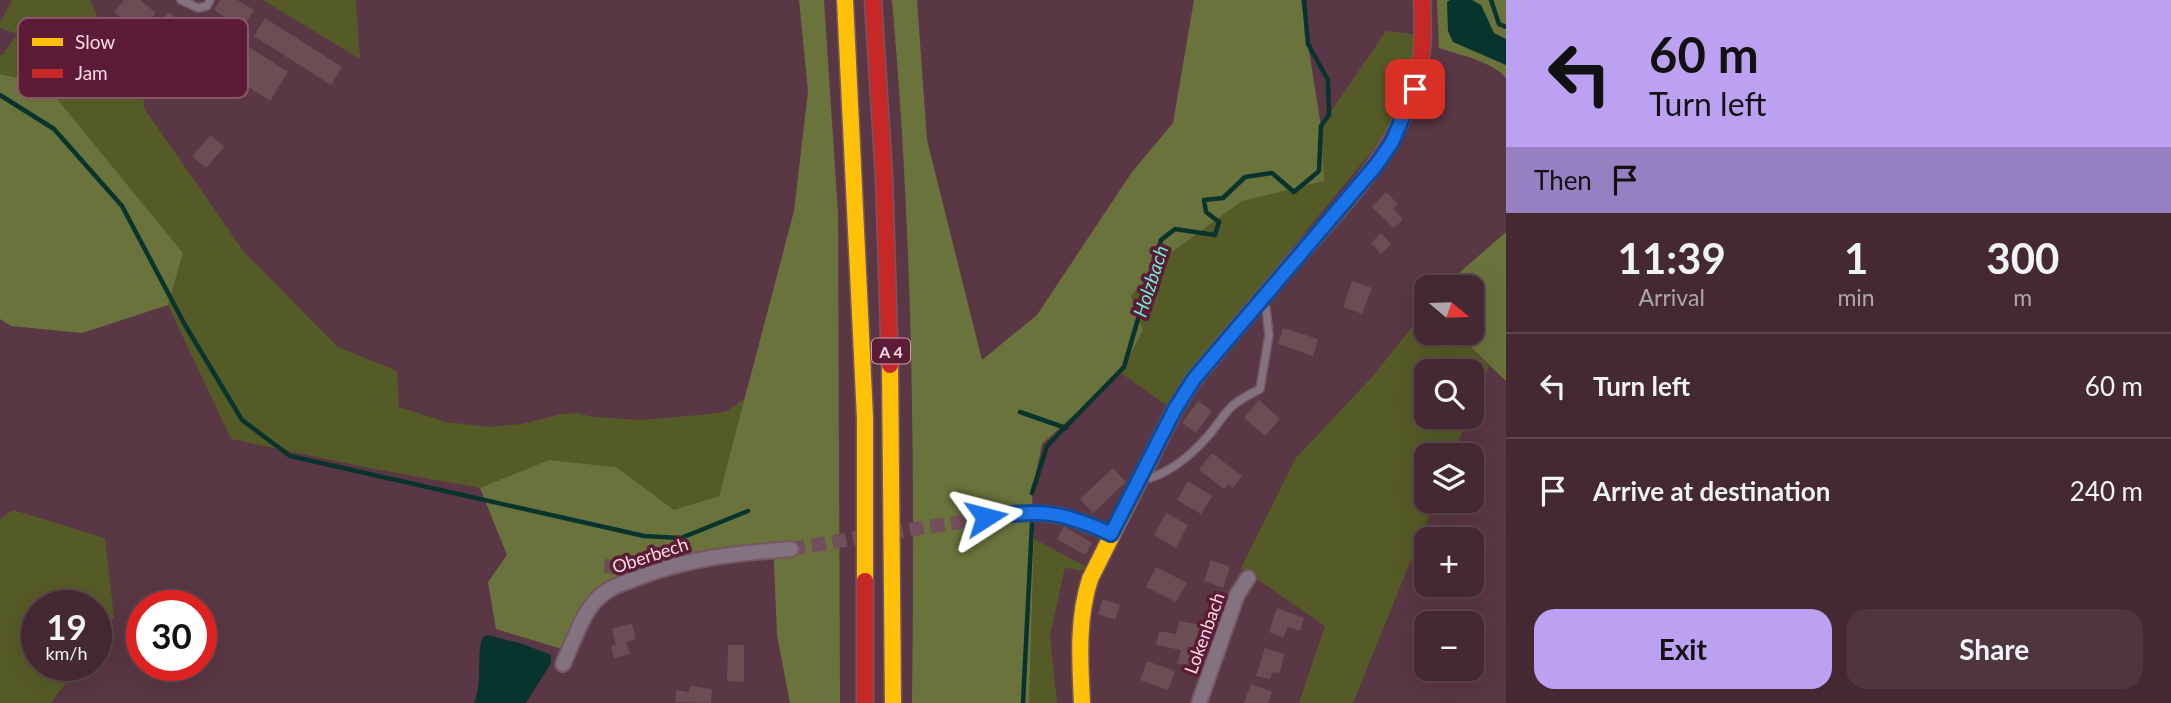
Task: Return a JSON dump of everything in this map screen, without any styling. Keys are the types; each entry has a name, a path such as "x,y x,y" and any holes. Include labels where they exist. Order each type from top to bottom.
{"main road":[{"name":"A 4","path":"845,0 865,418 865,703"},
{"name":"A 4","path":"873,0 889,285 894,543 893,703"},
{"path":"1082,703 1080,617 1090,579 1111,534 1175,409 1194,379 1361,184 1392,142 1415,89 1422,51 1422,0"}],"street":[{"path":"986,517 1023,512 1058,513 1111,534"},
{"name":"Oberbech","path":"563,664 588,611 608,589 663,568 695,560 728,554 791,549"},
{"name":"Lokenbach","path":"1199,703 1237,595 1248,578"}],"lane":[{"path":"181,0 198,8 207,6 210,0"},
{"path":"1142,474 1150,478 1180,462 1209,436 1231,408 1244,397 1261,389 1269,335 1266,308 1258,302"}],"green space":[{"path":"12,0 90,0 98,18 18,18 18,78 0,74 0,55 3,55 17,34 0,28"},
{"path":"263,0 356,0 360,59"},
{"path":"799,0 824,0 838,213 840,703 790,703 777,635 773,542 697,555 585,604 562,649 496,629 488,582 507,555 480,488 549,460 616,467 674,510 719,496 794,211 808,91"},
{"path":"892,0 917,0 927,140 982,360 1037,315 1132,172 1173,123 1194,0 1301,0 1321,126 1324,181 1242,201 1164,258 1131,296 1143,330 1121,373 1042,444 1032,493 1034,539 1029,703 912,703 911,352 904,176"},
{"path":"1437,0 1506,0 1506,78 1484,63 1439,48"},
{"path":"1386,31 1415,34 1409,79 1387,133 1166,405 1121,373 1143,330 1131,296 1164,258 1242,201 1323,181 1321,126"},
{"path":"0,74 18,78 18,98 56,98 183,253 168,305 82,333 11,326 0,319"},
{"path":"56,98 144,98 144,108 244,252 338,347 397,371 399,407 446,422 489,427 522,424 577,413 593,417 641,420 710,414 727,411 745,398 719,496 674,511 616,467 549,460 480,488 231,439 168,305 183,253"},
{"path":"1506,232 1506,381 1468,345 1484,345 1484,275 1457,275"},
{"path":"1414,324 1414,345 1468,345 1482,359 1414,359 1414,429 1463,429 1458,443 1414,443 1414,513 1430,513 1424,527 1414,527 1414,553 1353,703 1299,703 1325,626 1241,568 1295,459 1374,375"},
{"path":"1484,361 1489,366 1484,378"},
{"path":"13,510 105,538 111,590 21,590 21,681 67,681 51,703 0,703 0,519"},
{"path":"1034,539 1085,566 1079,571 1065,567 1050,636 1057,703 1029,703"}],"shaded area":[{"path":"1472,0 1481,5 1494,33 1506,39 1506,65 1453,42 1448,31 1447,2"},
{"path":"487,635 523,644 551,655 551,663 526,703 474,703 478,687 480,646 482,638"}],"building":[{"path":"124,0 140,0 156,13 152,18 122,18 114,12"},
{"path":"220,0 237,0 254,10 248,20 227,18 214,10"},
{"path":"168,12 176,18 164,18"},
{"path":"265,18 342,67 331,85 254,36"},
{"path":"248,46 288,72 270,101 248,87"},
{"path":"211,135 224,147 206,168 192,156"},
{"path":"1386,192 1398,204 1393,209 1403,219 1394,228 1372,207"},
{"path":"1381,233 1391,244 1381,254 1371,243"},
{"path":"1352,281 1372,288 1362,314 1343,307"},
{"path":"1283,328 1318,339 1313,356 1278,344"},
{"path":"1259,400 1280,419 1265,436 1244,418"},
{"path":"1198,401 1212,411 1196,433 1182,423"},
{"path":"1212,453 1242,476 1233,488 1228,484 1224,489 1199,470"},
{"path":"1113,468 1126,482 1093,513 1080,499"},
{"path":"1188,481 1212,496 1201,514 1177,500"},
{"path":"1166,513 1188,525 1176,548 1154,535"},
{"path":"1064,526 1092,543 1085,555 1057,539"},
{"path":"605,559 631,562 630,575 604,573"},
{"path":"1211,560 1230,567 1223,588 1204,581"},
{"path":"1156,567 1187,583 1176,602 1146,587"},
{"path":"1103,599 1120,605 1115,620 1098,614"},
{"path":"1277,608 1304,618 1300,631 1288,627 1283,638 1269,632"},
{"path":"1179,621 1201,625 1195,660 1206,662 1202,674 1177,663 1181,650 1156,645 1159,631 1176,634"},
{"path":"632,623 636,639 626,642 630,654 614,658 611,646 616,645 612,629"},
{"path":"728,645 744,645 744,682 727,681"},
{"path":"1265,648 1284,654 1280,673 1273,672 1270,679 1256,676"},
{"path":"1147,661 1175,671 1168,690 1140,680"},
{"path":"1251,684 1272,692 1268,703 1244,703"},
{"path":"690,686 712,689 711,703 675,702 676,690 689,692"}],"waterway":[{"name":"Holzbach","path":"1032,493 1047,446 1124,367 1161,240 1175,229 1215,235 1219,222 1206,212 1204,200 1223,198 1245,177 1272,173 1294,192 1319,171 1321,126 1329,115 1328,80 1308,44 1304,0"},
{"path":"1491,0 1499,24 1506,27"},
{"path":"0,95 54,129 122,206 185,325 242,420 290,456 644,536 681,538 748,511"},
{"path":"1020,412 1066,428"},
{"name":"Holzbach","path":"1023,703 1032,523"}],"tunnel":[{"path":"889,533 986,518"},
{"path":"791,549 869,536"}],"traffic: slow":[{"path":"845,0 865,418 865,581"},
{"path":"1082,703 1081,625 1090,579 1175,409 1194,379 1297,257"},
{"path":"890,365 893,703"}],"traffic: jam":[{"path":"873,0 884,176 890,365"},
{"path":"1297,257 1352,195 1399,126 1410,101 1420,66 1423,38 1422,0"},
{"path":"865,581 865,703"}],"route":[{"path":"986,517 1023,512 1058,513 1111,534 1175,409 1194,379 1377,164 1392,142 1415,89"}]}
